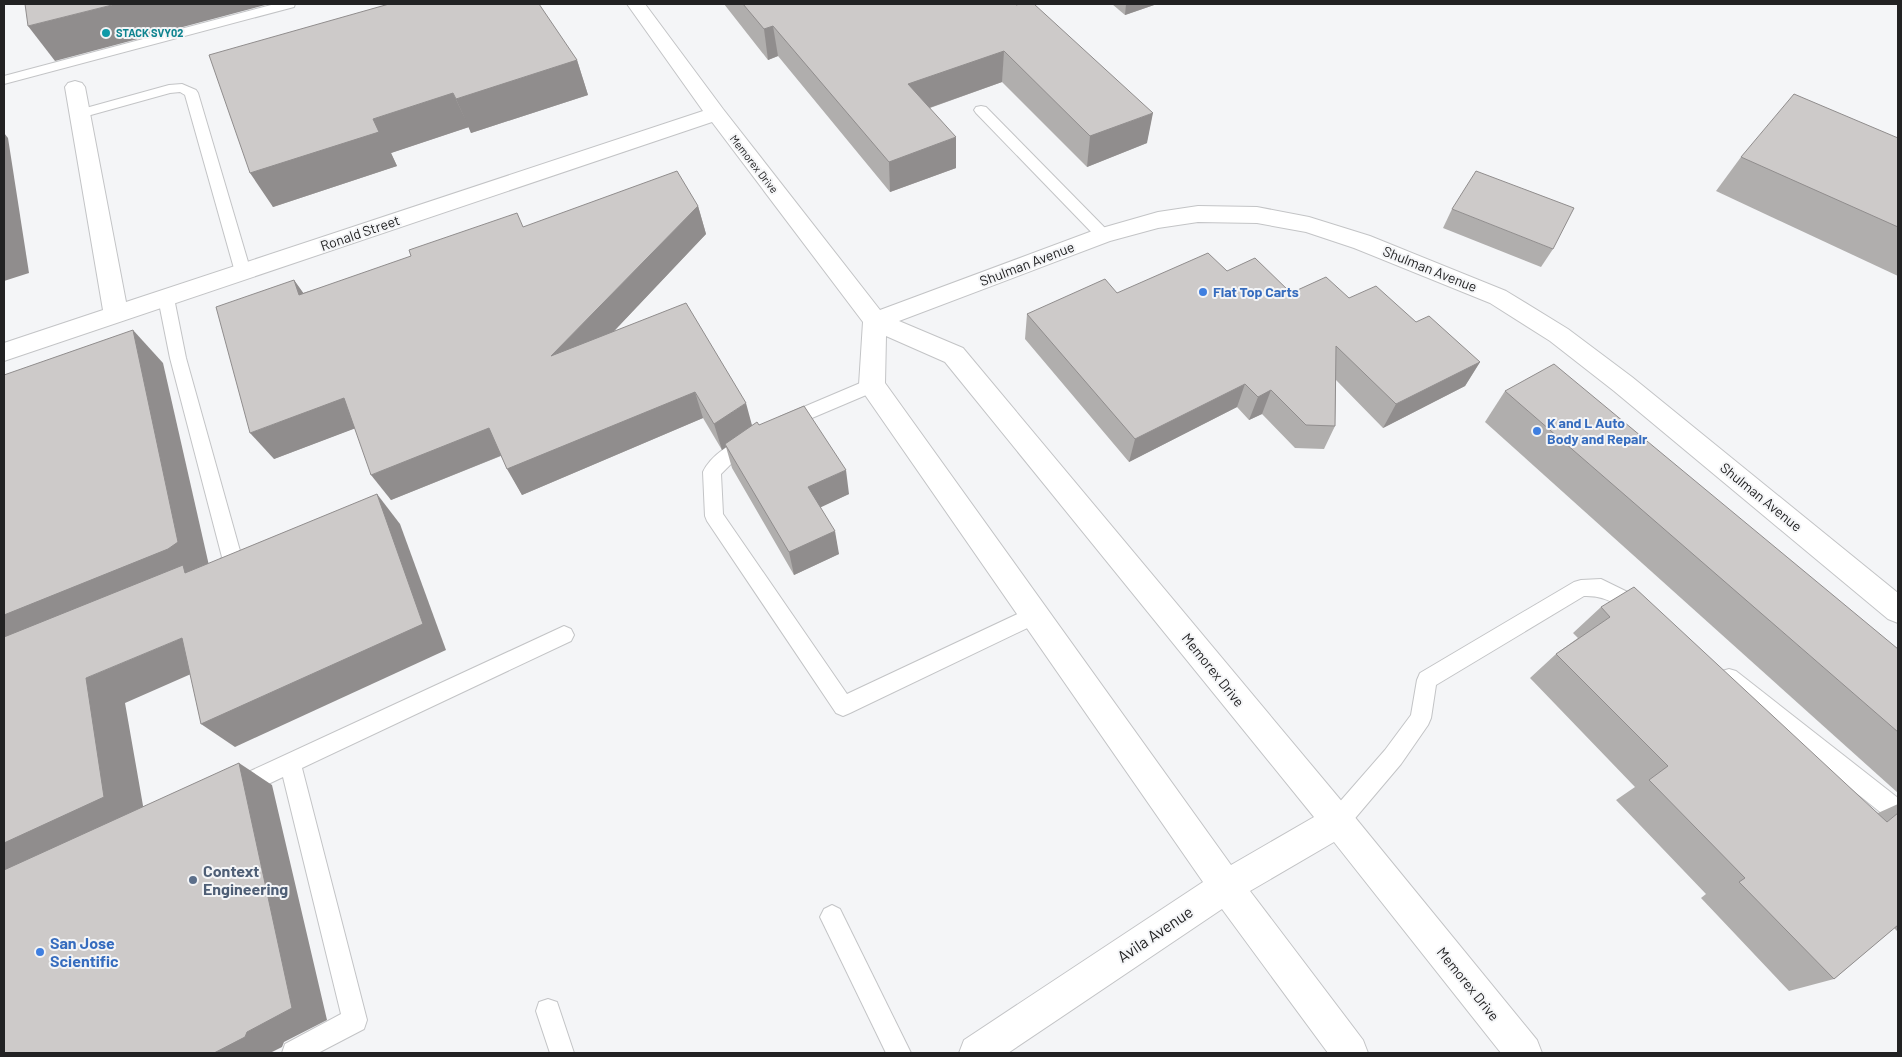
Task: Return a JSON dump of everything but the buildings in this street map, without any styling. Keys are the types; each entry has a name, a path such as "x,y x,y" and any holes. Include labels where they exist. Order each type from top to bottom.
{"street":[{"name":"Memorex Drive","path":"636,4 716,114 875,321 954,355 1338,821 1524,1053"},
{"path":"75,87 116,314"},
{"name":"Ronald Street","path":"4,352 716,114"},
{"name":"Shulman Avenue","path":"875,321 1103,236 1158,220 1198,214 1257,215 1309,225 1362,242 1498,297 1559,335 1623,384 1898,610"},
{"path":"875,321 872,385 1226,886 1350,1053"},
{"name":"Avila Avenue","path":"977,1053 1226,886 1338,821"}],"lane":[{"path":"4,80 289,4"},
{"path":"80,114 169,89 182,88 191,93 243,272"},
{"path":"981,110 1103,236"},
{"path":"166,298 178,358 232,558 223,574 208,584"},
{"path":"872,385 796,416 730,454 712,472 714,516 843,706 1035,615"},
{"path":"1338,821 1393,757 1421,718 1427,680 1581,588 1601,587 1635,603 1659,622"},
{"path":"218,796 564,635"},
{"path":"1713,665 1898,812"},
{"path":"290,764 355,1020 294,1053"},
{"path":"832,918 899,1053"},
{"path":"548,1011 562,1053"}],"place":[{"name":"STACK SVY02","path":"106,33"},
{"name":"Flat Top Carts","path":"1203,292"},
{"name":"K and L Auto Body and Repair","path":"1537,431"},
{"name":"Context Engineering","path":"193,880"},
{"name":"San Jose Scientific","path":"40,952"}]}
